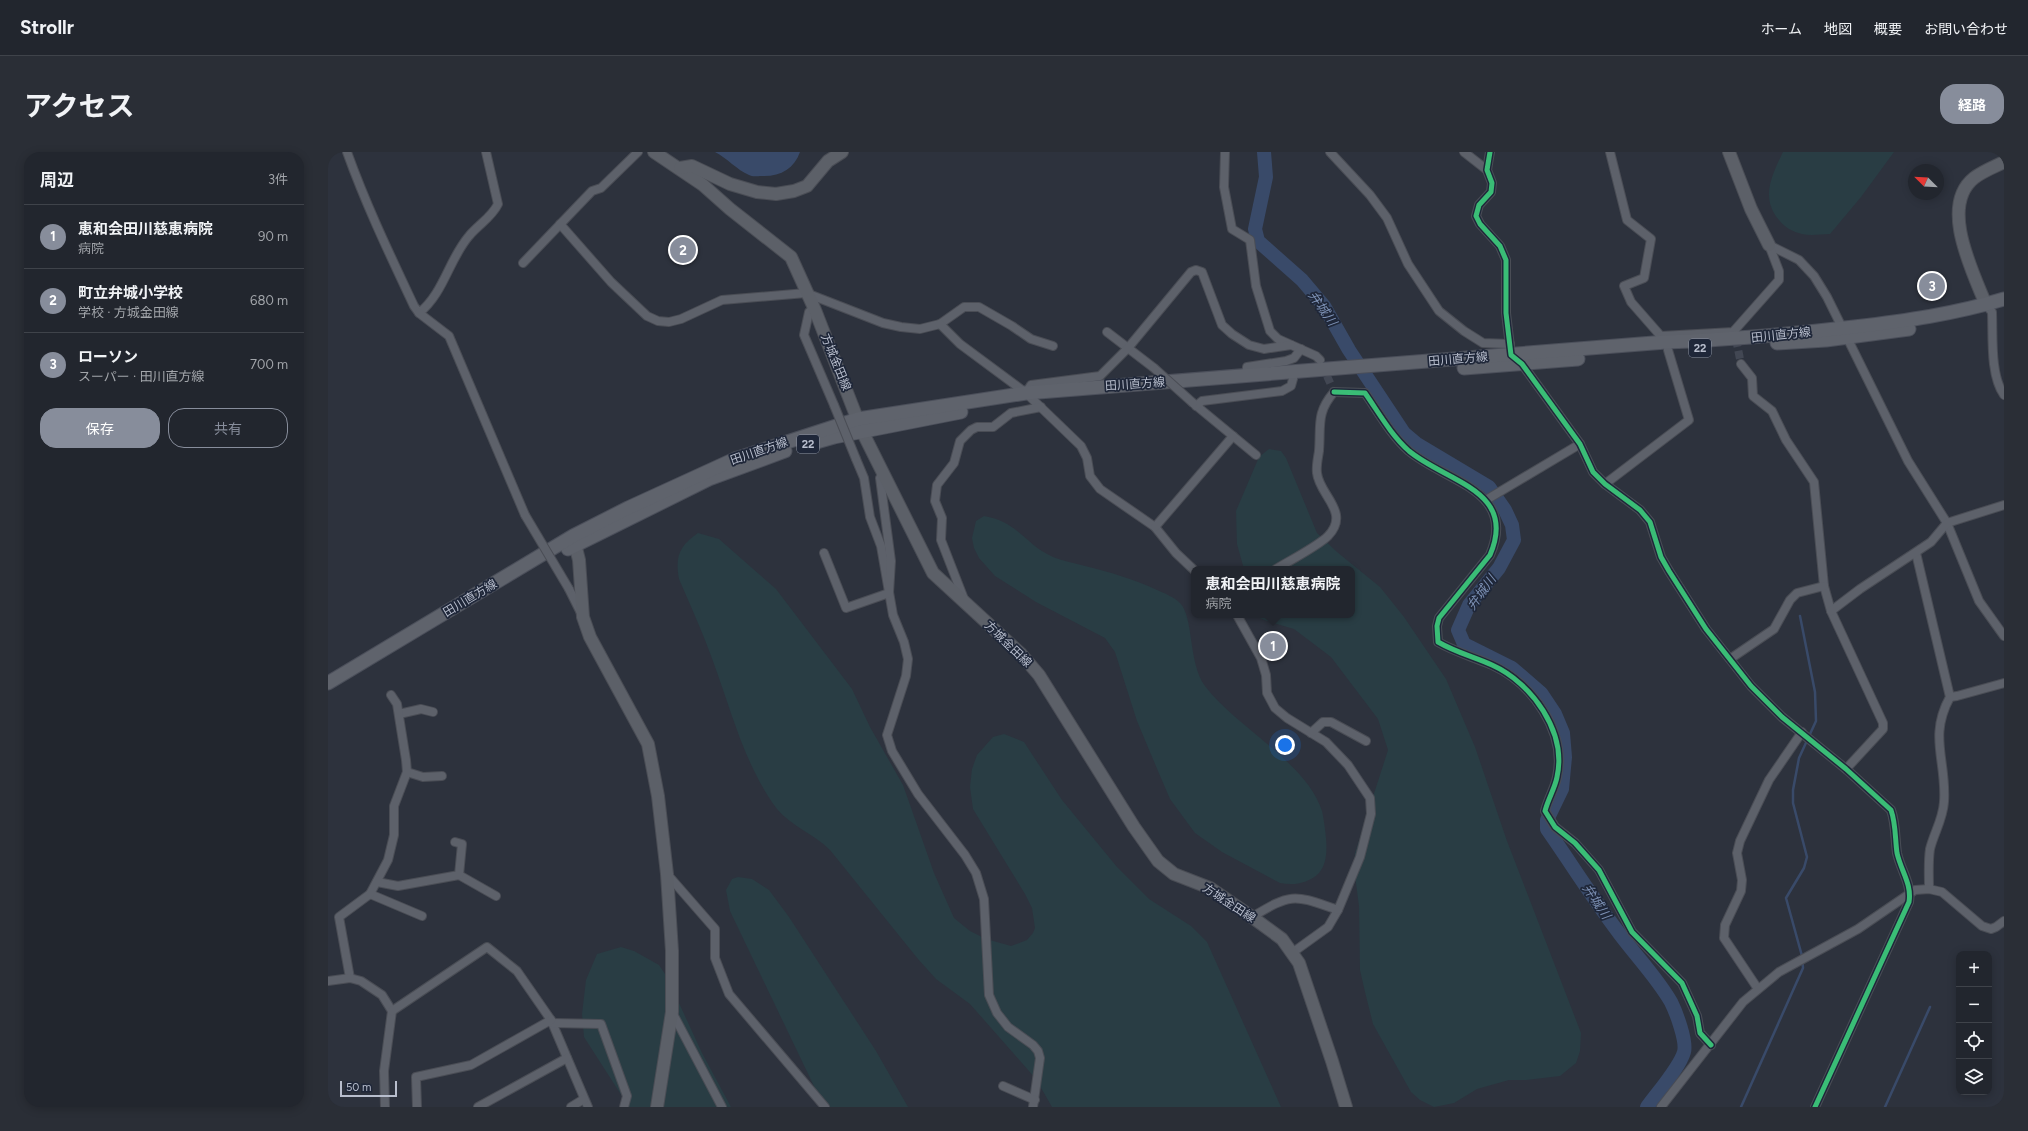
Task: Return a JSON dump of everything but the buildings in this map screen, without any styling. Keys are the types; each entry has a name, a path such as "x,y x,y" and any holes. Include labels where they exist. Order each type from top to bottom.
{"main road":[{"name":"方城金田線","path":"654,152 680,168 791,257 814,308 860,425 933,574 1021,654 1039,675 1134,827 1158,861 1174,874 1210,888 1282,939 1299,963 1346,1107"},
{"path":"680,168 692,166 730,184 757,192 776,194 794,191 807,186 828,161 842,152"},
{"path":"1729,152 1751,209 1769,245"},
{"path":"1994,309 1965,248 1959,226 1958,211 1960,197 1974,178 1988,169 2004,162"},
{"name":"田川直方線","path":"1394,369 1510,350 1846,333 1913,320 1994,309 2004,300"},
{"name":"田川直方線","path":"328,683 667,489 734,459 860,425 1034,400 1246,376 1522,364 1665,343 1735,336 1846,333"},
{"name":"田川直方線","path":"1034,400 1293,379 1344,371"},
{"path":"574,541 579,560 583,617 590,637 648,744 658,796 667,874 672,951 672,1012 657,1107"},
{"name":"田川直方線","path":"328,692 574,541"}],"street":[{"path":"347,152 379,234 414,306 419,313 449,336 525,515 569,589 583,617"},
{"path":"419,313 428,306 460,248 469,235 495,211 498,204 486,152"},
{"path":"523,263 592,191 601,188 638,152"},
{"path":"1225,152 1223,178 1232,229 1250,240 1256,286 1270,331 1278,339 1301,349 1320,360"},
{"path":"1330,152 1370,195 1388,218 1408,264 1439,311 1464,331 1483,343 1510,350"},
{"path":"1464,152 1487,170"},
{"path":"1490,152 1487,170 1492,183 1491,192 1479,205 1476,216 1480,224 1500,246 1506,260 1506,313 1510,350 1522,364 1580,444 1593,472 1605,484 1640,510 1650,522 1661,557 1669,571 1706,629 1751,686 1782,717 1846,769 1891,810 1894,819 1897,853 1910,892 1909,902 1815,1107"},
{"path":"1605,484 1689,420 1665,343 1631,302 1624,286 1644,278 1651,238 1627,220 1610,152"},
{"path":"560,224 611,282 647,316 658,321 669,322 681,319 722,300 806,292 883,323 920,329 940,324 964,307 979,307 1031,339 1053,346"},
{"path":"1769,245 1799,260 1814,276 1827,296 1908,461 1947,523 1979,601 2004,636"},
{"path":"1735,336 1779,280 1779,271 1769,245"},
{"path":"1034,400 1031,386 1100,376 1128,348 1190,272 1196,270 1202,272 1222,325 1232,334 1249,345 1264,349 1291,345"},
{"path":"814,308 809,312 804,335 864,478 870,517 881,546 893,615 904,642 908,659 906,676 887,736 892,751 918,794 965,854 976,873 984,899 989,995 997,1013 1008,1027 1033,1045 1038,1051 1040,1058 1034,1104 1003,1086"},
{"path":"1994,309 1996,376 1999,388 2004,395"},
{"path":"940,324 960,344 1034,400 1081,446 1087,458 1090,476 1100,489 1156,527 1176,553 1191,567"},
{"path":"1107,332 1154,368 1194,405 1256,455"},
{"path":"1246,376 1247,367 1290,360 1294,358 1301,349"},
{"path":"1741,364 1752,378 1753,396 1772,411 1786,440 1814,482 1824,586 1831,611 1883,723 1883,729 1846,769"},
{"path":"1194,405 1202,401 1282,392 1290,386 1293,379"},
{"path":"1281,566 1328,536 1337,518 1333,504 1317,473 1319,419 1325,403 1333,389 1365,393 1395,437 1411,452 1488,499 1496,519 1498,532 1495,545 1490,555 1439,618 1436,626 1438,642 1460,653 1493,666 1519,684 1539,704 1551,724 1559,750 1557,777 1545,811 1556,827 1575,843 1599,870 1632,932 1682,983 1697,1016 1700,1033 1711,1046"},
{"path":"966,604 942,540 942,518 935,501 937,486 954,463 960,441 971,430 977,427 993,427 1011,413 1034,400"},
{"path":"1156,527 1233,436"},
{"path":"1488,499 1499,491 1580,444"},
{"path":"883,473 880,478 891,561 889,594"},
{"path":"1831,611 1860,589 1931,542 1947,523 2004,505"},
{"path":"824,553 846,608 889,594"},
{"path":"1916,553 1950,696 1942,711 1938,732 1944,800 1942,817 1930,849 1929,889"},
{"path":"1730,659 1774,629 1790,600 1797,593 1824,586"},
{"path":"1238,618 1261,658 1266,675 1268,693 1275,708 1286,718 1326,742 1348,765 1370,798 1370,814 1360,857 1338,910 1328,927 1292,953"},
{"path":"1950,696 1957,696 2004,683"},
{"path":"350,978 339,917 370,894 388,860 394,835 394,806 407,772 397,704 391,695"},
{"path":"399,714 421,709 433,712"},
{"path":"1311,733 1323,722 1331,722 1366,741"},
{"path":"1758,989 1724,938 1725,925 1741,891 1742,880 1736,853 1740,841 1770,780 1802,732"},
{"path":"407,772 423,776 442,776"},
{"path":"455,842 462,844 459,875"},
{"path":"667,874 715,929 715,958 730,994 825,1107"},
{"path":"377,882 398,886 459,875 496,896"},
{"path":"1661,1107 1711,1046 1743,1002 1758,989 1779,972 1858,929 1910,892 1929,889 1938,890 1949,896 1982,926 1991,929 1996,928 2004,921"},
{"path":"370,894 422,916"},
{"path":"1252,917 1278,901 1292,897 1312,901 1338,910"},
{"path":"392,1011 402,1002 487,947 517,971 551,1021 586,1103 570,1107"},
{"path":"328,980 350,978 361,981 382,995 392,1011 384,1071 386,1107"},
{"path":"672,1012 722,1107"},
{"path":"417,1107 416,1078 472,1065 551,1021 601,1024 628,1096 624,1107"},
{"path":"478,1107 567,1058"}],"shaded area":[{"path":"1783,152 1894,152 1861,197 1830,234 1805,235 1792,231 1781,223 1773,212 1770,203 1769,195 1772,178"},
{"path":"1269,449 1281,451 1286,458 1317,533 1354,566 1243,566 1237,544 1236,511 1259,457"},
{"path":"984,516 1006,523 1043,552 1053,557 1130,579 1166,594 1180,603 1184,610 1190,629 1196,665 1205,686 1234,716 1287,761 1302,777 1314,794 1322,811 1326,842 1325,861 1319,873 1311,879 1301,883 1280,883 1222,852 1195,833 1170,799 1137,721 1115,652 1105,638 1036,602 995,576 979,558 974,548 972,538 976,521"},
{"path":"698,533 719,539 776,589 852,689 870,727 903,785 934,873 954,918 970,931 986,939 1011,946 1027,940 1035,928 1032,908 1025,894 973,809 970,787 972,769 977,755 993,737 1004,734 1024,742 1062,800 1117,867 1149,899 1191,926 1207,942 1281,1107 1052,1107 1036,1079 970,1004 936,979 918,959 830,850 824,844 783,815 777,809 766,792 756,775 740,739 706,642 679,579 678,558 680,553 686,543"},
{"path":"1355,567 1380,587 1404,617 1446,679 1475,747 1507,841 1581,1033 1580,1051 1576,1063 1560,1076 1526,1080 1509,1080 1477,1089 1454,1103 1434,1107 1420,1100 1411,1092 1373,1024 1360,970 1359,906 1354,868 1355,853 1388,750 1378,719 1331,657 1294,629 1260,618 1355,618"},
{"path":"738,877 752,879 769,890 789,917 876,1051 908,1107 824,1107 730,911 726,890 732,879"},
{"path":"621,947 634,951 659,965 667,977 702,1053 731,1107 629,1107 584,1037 582,1014 586,980 597,954"}],"water":[{"path":"715,152 800,152 794,163 785,171 768,176 750,176"}],"waterway":[{"name":"弁城川","path":"1264,152 1266,177 1255,229 1258,241 1302,280 1324,306 1349,350 1404,433 1417,444 1489,487 1505,510 1512,525 1514,540 1499,568 1469,605 1458,630 1464,644 1512,668 1541,693 1555,714 1563,733 1565,757 1562,789 1547,820 1547,829 1607,917 1659,983 1676,1012 1683,1034 1685,1047 1684,1052 1678,1065 1647,1107"},
{"path":"1741,1107 1803,968 1802,956 1786,898 1804,868 1807,857 1793,803 1793,790 1799,758 1816,721 1815,692 1800,616"},
{"path":"1885,1107 1930,1007"}],"tunnel":[{"path":"1736,339 1741,364"},
{"path":"1322,365 1332,387"}],"cycle path":[{"path":"1490,152 1487,170 1492,183 1491,192 1479,205 1476,216 1480,224 1500,246 1506,260 1506,313 1511,355 1522,364 1580,444 1593,472 1605,484 1640,510 1650,522 1661,557 1669,571 1706,629 1751,686 1782,717 1846,769 1891,810 1893,815 1897,853 1908,883 1910,895 1909,902 1815,1107"},
{"path":"1334,392 1365,393 1391,431 1409,451 1424,462 1474,490 1486,502 1494,516 1496,533 1490,555 1439,618 1437,626 1438,642 1507,673 1533,696 1551,727 1557,743 1559,760 1556,781 1545,811 1555,827 1575,843 1599,870 1632,932 1682,983 1697,1016 1700,1033 1711,1045"}],"place":[{"name":"町立弁城小学校","path":"683,250"},
{"name":"ローソン","path":"1932,286"},
{"name":"恵和会田川慈恵病院","path":"1273,646"}]}
